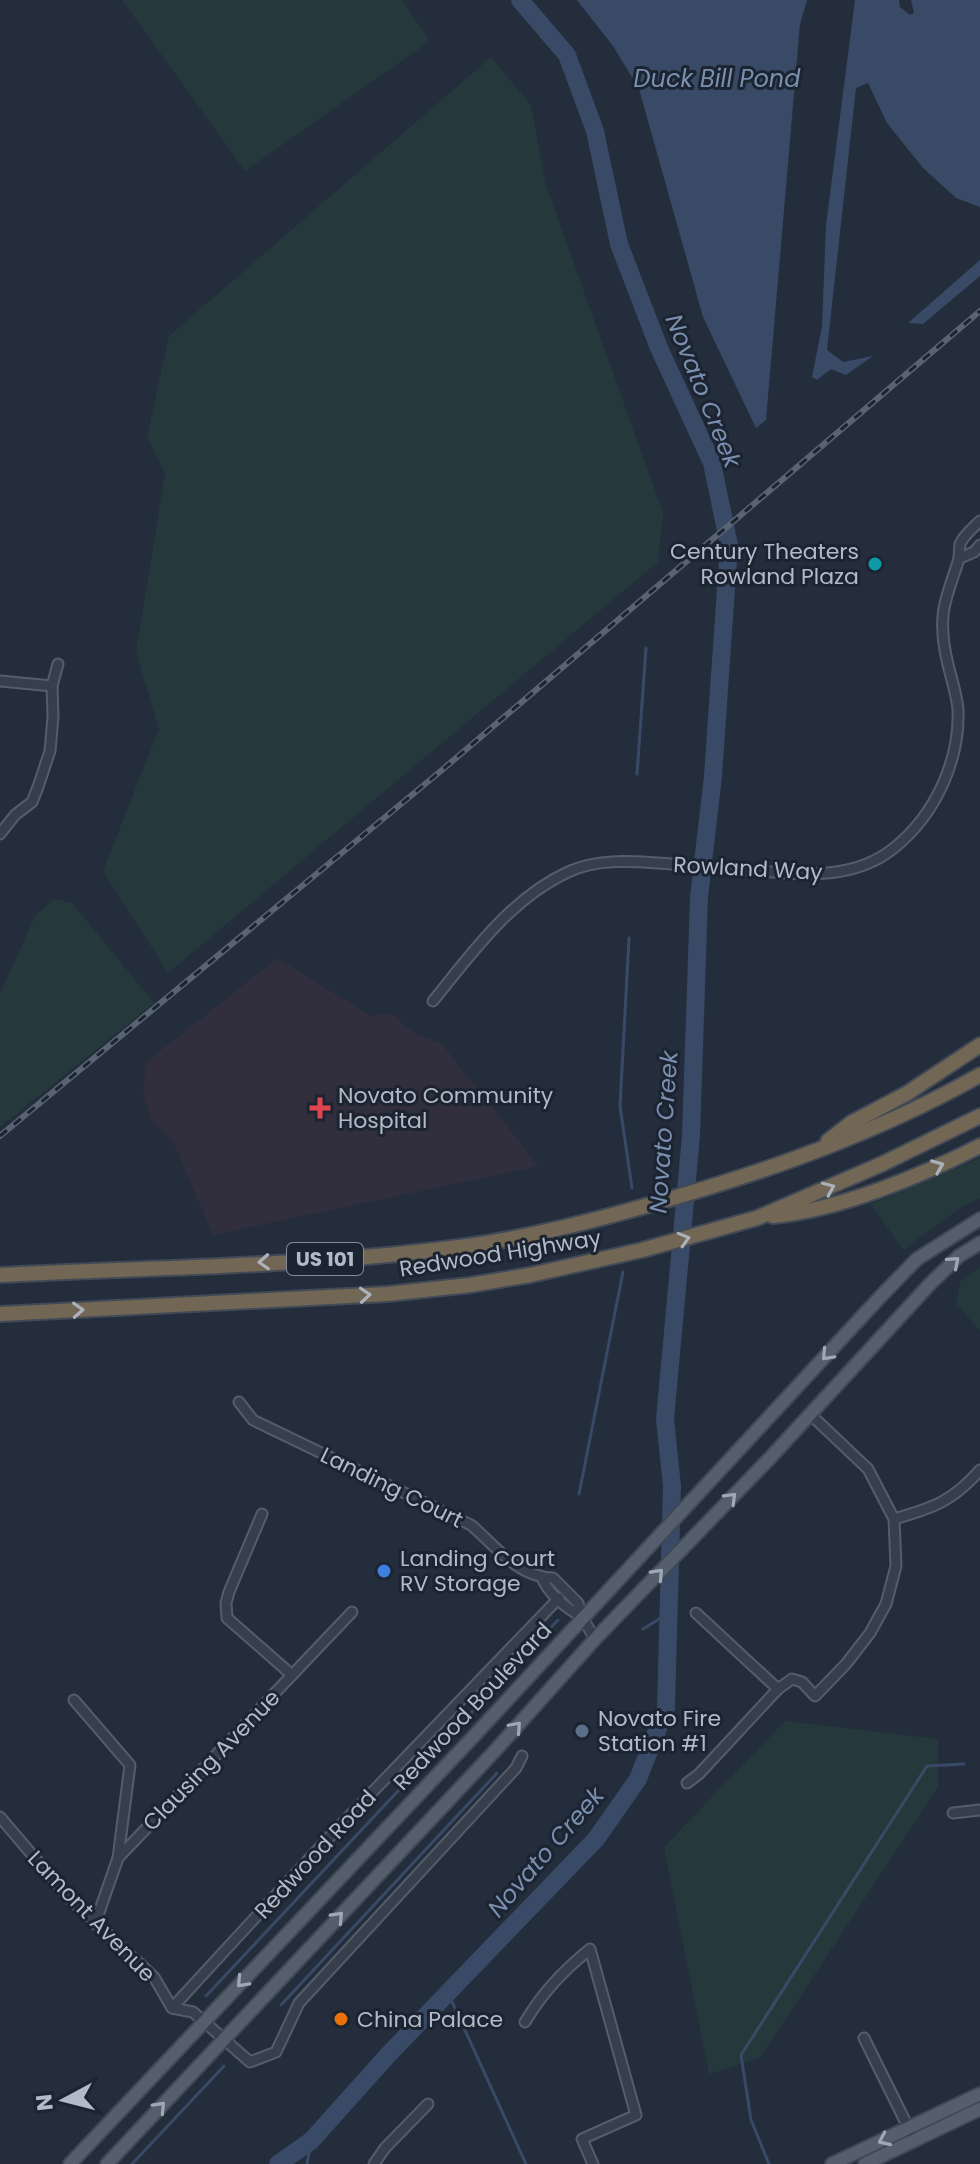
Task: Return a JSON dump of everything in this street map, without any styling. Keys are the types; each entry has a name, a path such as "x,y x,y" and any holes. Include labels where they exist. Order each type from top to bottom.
{"highway":[{"path":"811,1153 851,1123 906,1094 980,1045"},
{"name":"Redwood Highway","path":"0,1275 400,1253 525,1235 730,1182 811,1153 918,1108 980,1075"},
{"name":"Redwood Highway","path":"0,1314 387,1294 530,1275 642,1250 757,1218 870,1170 980,1116"},
{"path":"757,1218 801,1214 904,1180 980,1146"}],"main road":[{"name":"Redwood Boulevard","path":"70,2164 463,1748 917,1259 980,1219"},
{"name":"Redwood Boulevard","path":"107,2164 930,1284 959,1256 980,1243"},
{"path":"791,1394 810,1414"},
{"path":"865,2164 980,2094"},
{"path":"832,2164 980,2109"}],"street":[{"name":"Rowland Way","path":"433,1001 486,935 551,881 570,871 604,862 647,862 818,875 840,872 876,859 895,847 937,797 951,763 958,724 956,696 942,628 945,596 960,558 960,543 980,521"},
{"path":"960,558 974,552 980,545"},
{"path":"0,834 15,815 32,802 38,787 50,751 52,686 58,664"},
{"path":"0,681 52,686"},
{"name":"Landing Court","path":"239,1402 253,1420 471,1525 505,1558 542,1578 553,1578 578,1603 595,1639"},
{"path":"687,1783 778,1689 792,1679 802,1682 815,1696 862,1644 886,1604 896,1566 894,1519 868,1469 810,1414"},
{"path":"894,1519 931,1509 951,1498 980,1470"},
{"path":"262,1514 229,1592 227,1618 292,1675"},
{"name":"Landing Court","path":"542,1578 546,1587 568,1609 582,1617"},
{"name":"Redwood Road","path":"172,2008 334,1832 559,1598"},
{"name":"Clausing Avenue","path":"95,1924 118,1858 352,1612"},
{"path":"696,1613 778,1689"},
{"path":"74,1700 129,1762 118,1858"},
{"path":"172,2008 193,2012 250,2062 276,2052 299,2003 516,1768 522,1756"},
{"path":"953,1813 980,1810"},
{"name":"Lamont Avenue","path":"0,1817 69,1898 154,1977 172,2008"},
{"path":"525,2022 542,1994 563,1970 590,1949 636,2115 582,2139 593,2164"},
{"path":"864,2038 912,2134"},
{"path":"374,2164 385,2148 428,2104"}],"shaded area":[{"name":"Novato Community Hospital","path":"277,958 371,1016 390,1013 417,1035 441,1043 539,1166 213,1235 173,1142 152,1121 143,1094 146,1062"}],"green space":[{"path":"122,0 402,0 430,41 245,171"},
{"path":"491,57 531,105 546,185 663,513 658,562 168,973 103,871 159,729 136,652 165,474 147,436 169,336"},
{"path":"54,899 72,903 154,1003 0,1127 0,994 35,916"},
{"path":"980,1158 980,1199 963,1206 903,1250 871,1204"},
{"path":"980,1267 980,1331 956,1303 961,1280"},
{"path":"785,1721 938,1739 938,1787 760,2058 709,2074 664,1847"}],"water":[{"name":"Duck Bill Pond","path":"577,0 807,0 800,24 766,420 756,428 703,317 639,89 613,46"},
{"path":"855,0 899,0 900,7 910,15 914,13 911,0 980,0 980,207 956,198 923,168 887,123 868,83 856,88 827,350 843,362 873,356 846,375 831,369 817,380 812,377 822,326 826,225"},
{"path":"980,260 980,276 923,324 908,323"}],"waterway":[{"name":"Novato Creek","path":"278,2164 311,2141 387,2056 596,1839 638,1779 666,1708 672,1486 665,1419 691,1136 699,897 713,776 729,545 712,463 659,348 619,244 595,131 567,55 520,0"},
{"path":"637,774 646,648"},
{"path":"629,938 620,1106 632,1188"},
{"path":"579,1494 623,1272"},
{"path":"643,1629 669,1613"},
{"path":"206,1996 558,1620"},
{"path":"769,2164 751,2120 741,2055 927,1766 964,1764"},
{"path":"281,2005 497,1773"},
{"path":"448,1993 526,2164"},
{"path":"132,2164 224,2066"},
{"path":"307,2164 311,2141"}],"railway":[{"path":"0,1136 442,770 980,311"}],"place":[{"name":"Century Theaters Rowland Plaza","path":"875,564"},
{"name":"Novato Community Hospital","path":"320,1108"},
{"name":"Landing Court RV Storage","path":"384,1571"},
{"name":"Novato Fire Station #1","path":"582,1731"},
{"name":"China Palace","path":"341,2019"}]}
